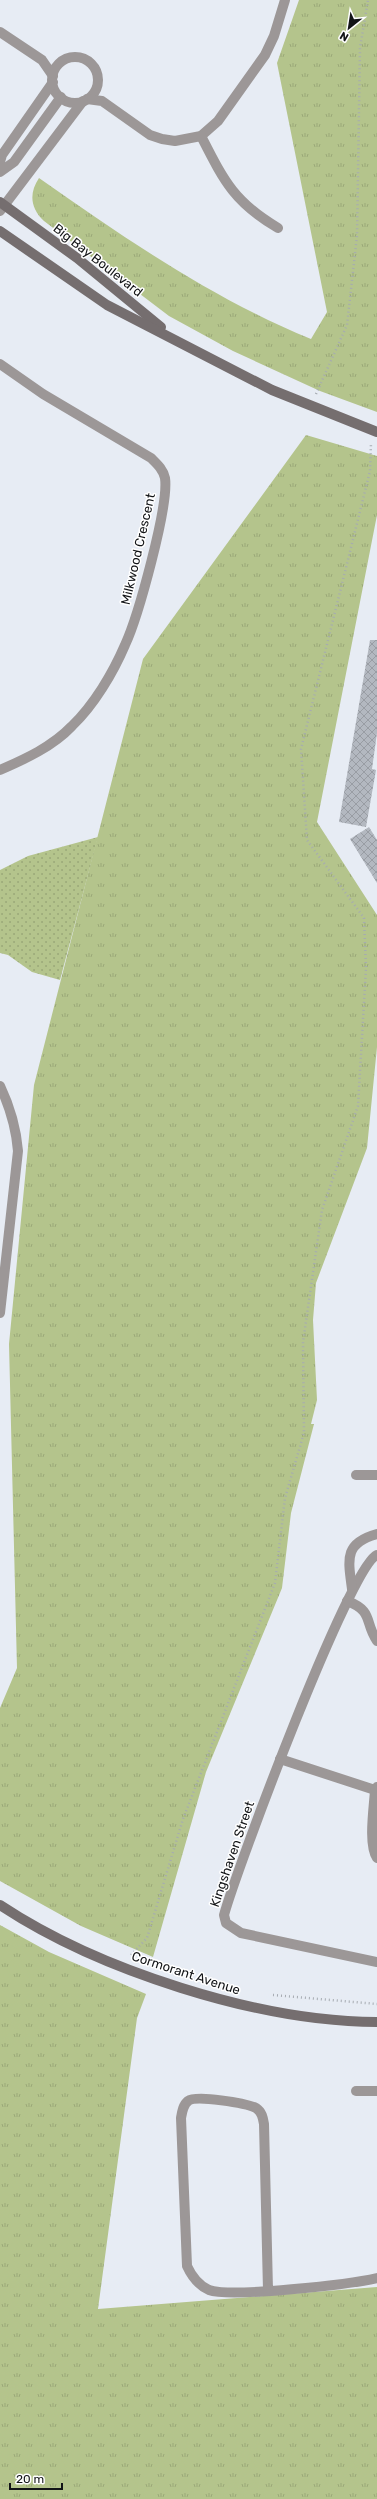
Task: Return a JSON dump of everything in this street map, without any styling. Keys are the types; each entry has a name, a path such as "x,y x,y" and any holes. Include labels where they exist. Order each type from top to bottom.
{"street":[{"path":"0,32 42,60 61,97 71,102 85,100 102,101 150,135 175,141 201,136 218,121 265,55 274,36 285,0"},
{"path":"2,207 85,100 94,93 97,86 98,76 94,67 88,61 79,57 70,57 61,61 42,60"},
{"path":"0,162 2,155 53,79 61,61"},
{"path":"97,86 102,101"},
{"path":"0,172 14,162 61,97"},
{"path":"201,136 221,175 235,196 257,216 278,228"},
{"name":"Big Bay Boulevard","path":"2,207 77,258 178,341"},
{"name":"Big Bay Boulevard","path":"0,231 107,305 227,368 311,406 374,431"},
{"name":"Milkwood Crescent","path":"0,364 43,394 151,458 160,466 164,476 165,489 164,504 154,549 132,628 117,661 73,726 48,745 0,770"},
{"path":"0,1086 12,1112 16,1130 18,1151 0,1313"},
{"path":"356,1475 377,1475"},
{"name":"Kingshaven Street","path":"352,1589 352,1550 360,1539 377,1534"},
{"name":"Kingshaven Street","path":"377,1555 368,1561 352,1589 280,1759 228,1899 224,1915 226,1923 241,1933 377,1962"},
{"path":"347,1601 364,1610 377,1641"},
{"path":"280,1759 376,1789 373,1842 374,1853 377,1858"},
{"name":"Cormorant Avenue","path":"0,1905 82,1950 185,1989 256,2008 297,2015 377,2022"},
{"path":"356,2091 377,2091"},
{"path":"268,2290 264,2124 262,2114 256,2108 242,2104 196,2098 188,2101 183,2108 181,2118 187,2266 192,2277 210,2290 223,2292 268,2290 358,2282 377,2278"}],"path":[{"path":"311,406 347,325 358,236 360,48 368,0"},
{"path":"131,1955 148,1938 183,1819 275,1583 285,1498 304,1433 303,1342 322,1210 358,1106 366,968 364,918 307,840 301,748 370,471 374,431"},
{"path":"127,1953 138,1958"},
{"path":"271,1995 377,2004"}],"green space":[{"path":"299,0 377,0 377,412 320,391 233,351 169,316 44,221 36,211 32,200 32,195 39,178 137,245 205,287 239,306 311,339 327,312 277,63"},
{"path":"306,435 377,456 377,515 317,822 377,915 377,1047 367,1148 316,1283 313,1320 317,1400 311,1424 314,1424 291,1513 282,1588 206,1772 153,1957 81,1926 0,1881 0,1708 17,1668 9,1344 34,1085 143,659"},
{"path":"98,837 60,980 32,972 8,955 0,953 0,870 28,856"},
{"path":"0,1925 49,1952 146,1994 137,2018 98,2309 377,2287 377,2499 0,2499"}],"building":[{"path":"370,640 377,640 377,733 372,769 376,770 366,827 339,822"},
{"path":"369,827 377,840 377,883 350,839"}]}
